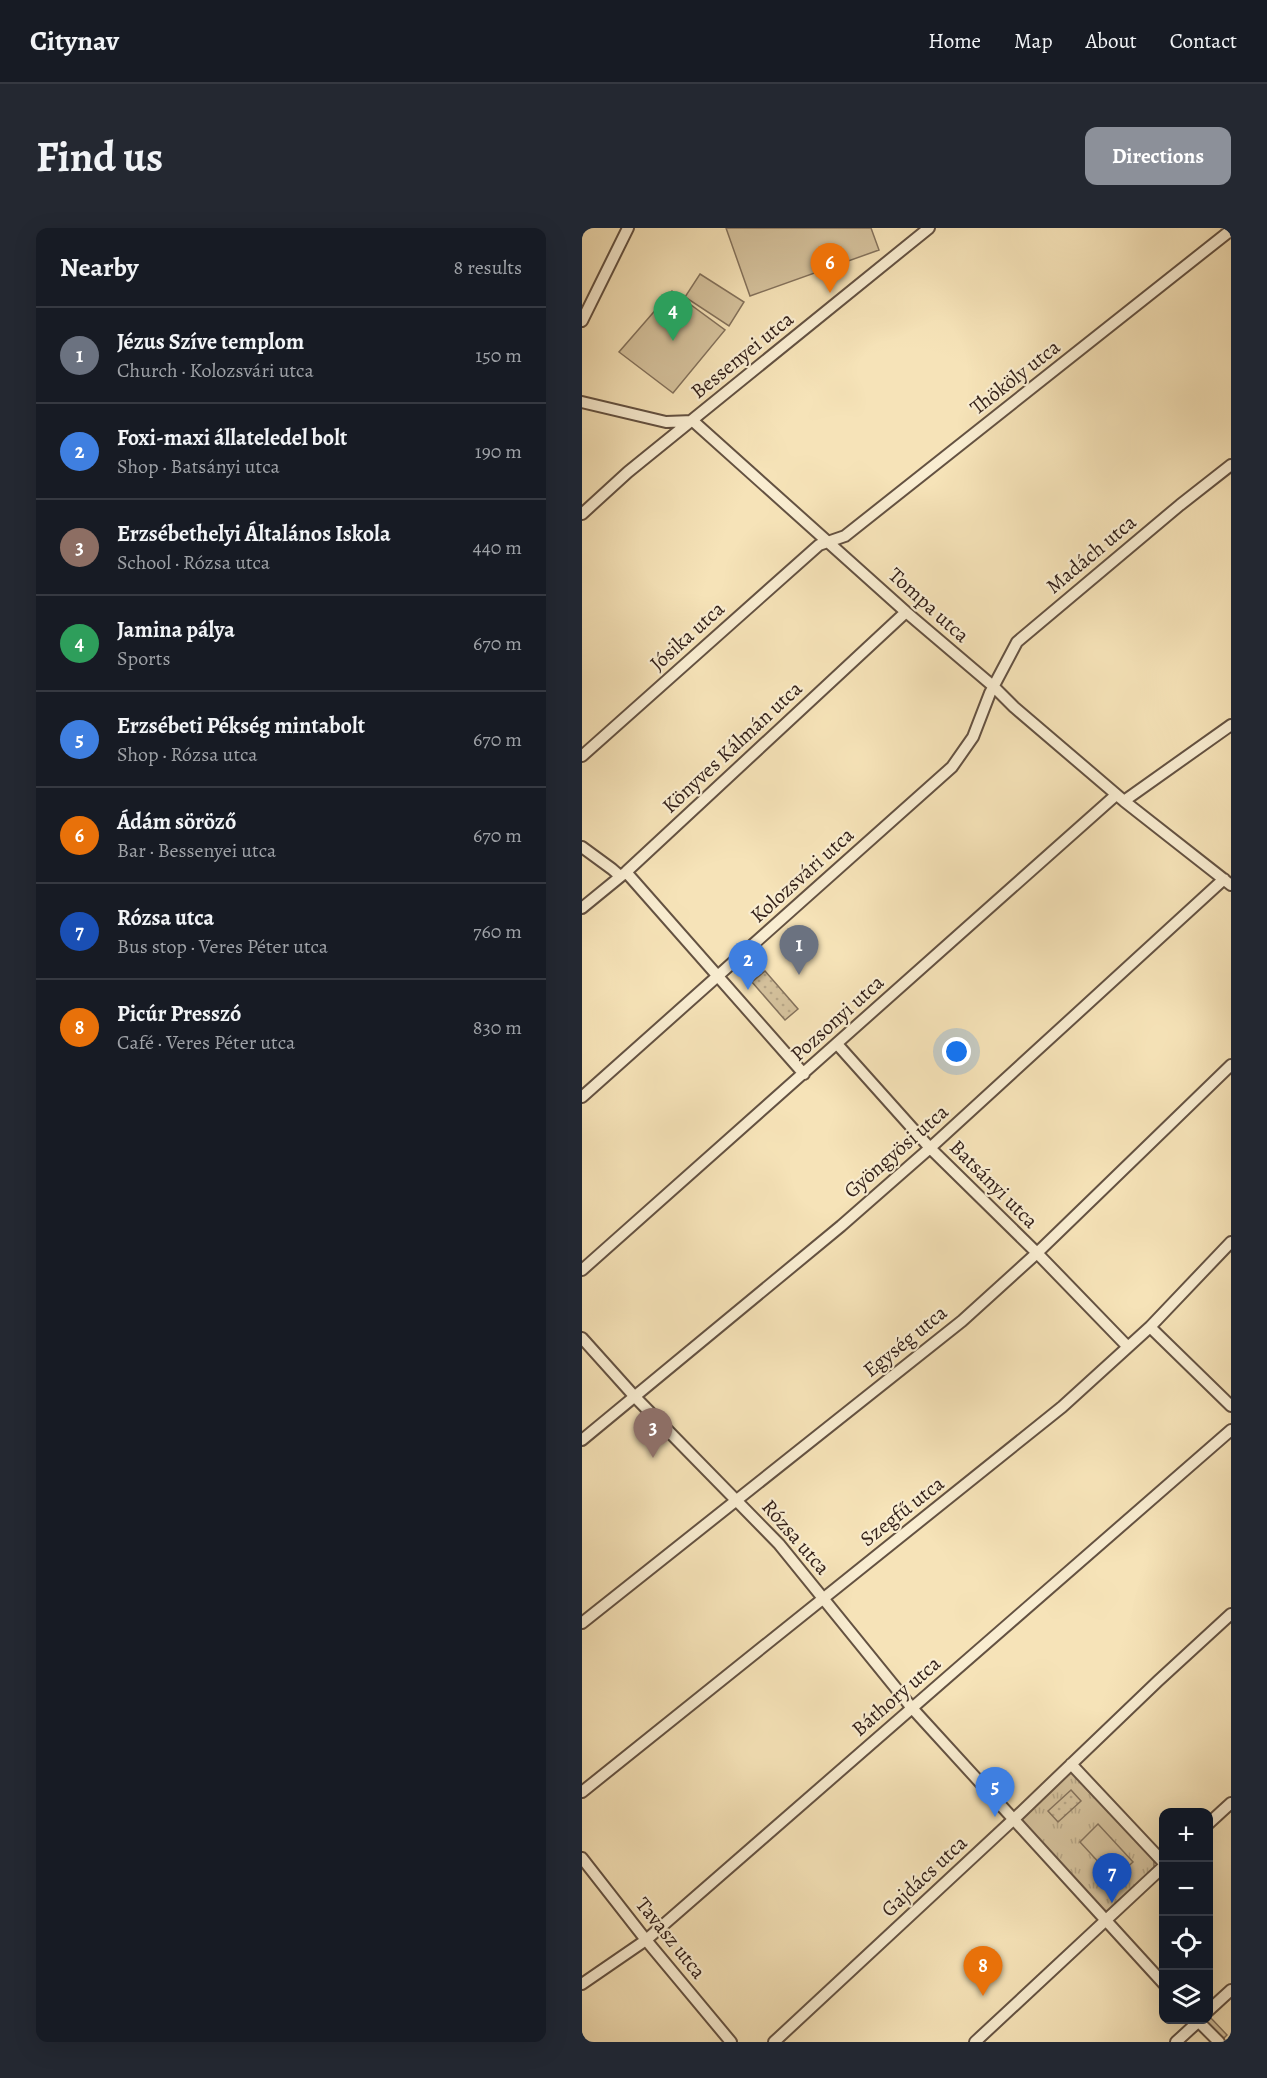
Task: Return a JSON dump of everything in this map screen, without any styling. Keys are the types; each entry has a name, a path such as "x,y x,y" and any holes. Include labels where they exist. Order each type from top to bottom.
{"street":[{"path":"582,321 628,228"},
{"name":"Bessenyei utca","path":"582,514 628,472 929,228"},
{"name":"Thököly utca","path":"825,544 845,536 1231,230"},
{"path":"582,402 666,422 693,421"},
{"name":"Tompa utca","path":"693,421 825,544 993,686 1014,707 1120,798 1228,882"},
{"name":"Madách utca","path":"993,686 1017,642 1231,465"},
{"name":"Jósika utca","path":"582,756 825,544"},
{"name":"Könyves Kálmán utca","path":"582,908 623,874 906,612"},
{"name":"Kolozsvári utca","path":"582,1097 952,767 973,737 993,686"},
{"name":"Pozsonyi utca","path":"582,1270 699,1164 1120,798 1231,725"},
{"path":"582,847 623,874 718,976 804,1074"},
{"name":"Gyöngyösi utca","path":"582,1440 841,1226 1228,882"},
{"name":"Batsányi utca","path":"837,1044 930,1148 1128,1347"},
{"name":"Egység utca","path":"582,1623 962,1321 1037,1253 1231,1065"},
{"name":"Szegfű utca","path":"582,1792 1053,1415 1150,1327 1231,1242"},
{"path":"1150,1327 1231,1406"},
{"name":"Rózsa utca","path":"582,1338 779,1544 912,1708 1159,1978"},
{"name":"Báthory utca","path":"582,1984 646,1940 1231,1430"},
{"name":"Gajdács utca","path":"774,2042 1231,1614"},
{"path":"1071,1764 1162,1862"},
{"path":"1213,1820 1231,1803"},
{"name":"Tavasz utca","path":"582,1858 646,1940 731,2042"},
{"path":"975,2042 1159,1869"},
{"path":"1213,2007 1231,1990"},
{"path":"1176,2042 1194,2024"},
{"path":"1202,2024 1219,2042"}],"green space":[{"path":"726,228 871,228 879,250 750,296"},
{"path":"700,274 744,302 729,326 685,297"},
{"path":"672,291 725,330 673,393 619,352"},
{"path":"765,971 798,1009 785,1020 752,982"},
{"path":"1065,1774 1074,1774 1154,1859 1154,1869 1111,1910 1106,1911 1100,1908 1021,1821 1021,1816"},
{"path":"1071,1790 1081,1801 1058,1822 1048,1811"},
{"path":"1098,1824 1133,1862 1114,1879 1080,1842"},
{"path":"1213,2020 1227,2035 1222,2040 1207,2024 1213,2024"}],"place":[{"name":"Ádám söröző","path":"830,293"},
{"name":"Jamina pálya","path":"673,341"},
{"name":"Jézus Szíve templom","path":"799,975"},
{"name":"Foxi-maxi állateledel bolt","path":"748,990"},
{"name":"Erzsébethelyi Általános Iskola","path":"653,1458"},
{"name":"Erzsébeti Pékség mintabolt","path":"995,1817"},
{"name":"Rózsa utca","path":"1112,1903"},
{"name":"Picúr Presszó","path":"983,1996"}]}
